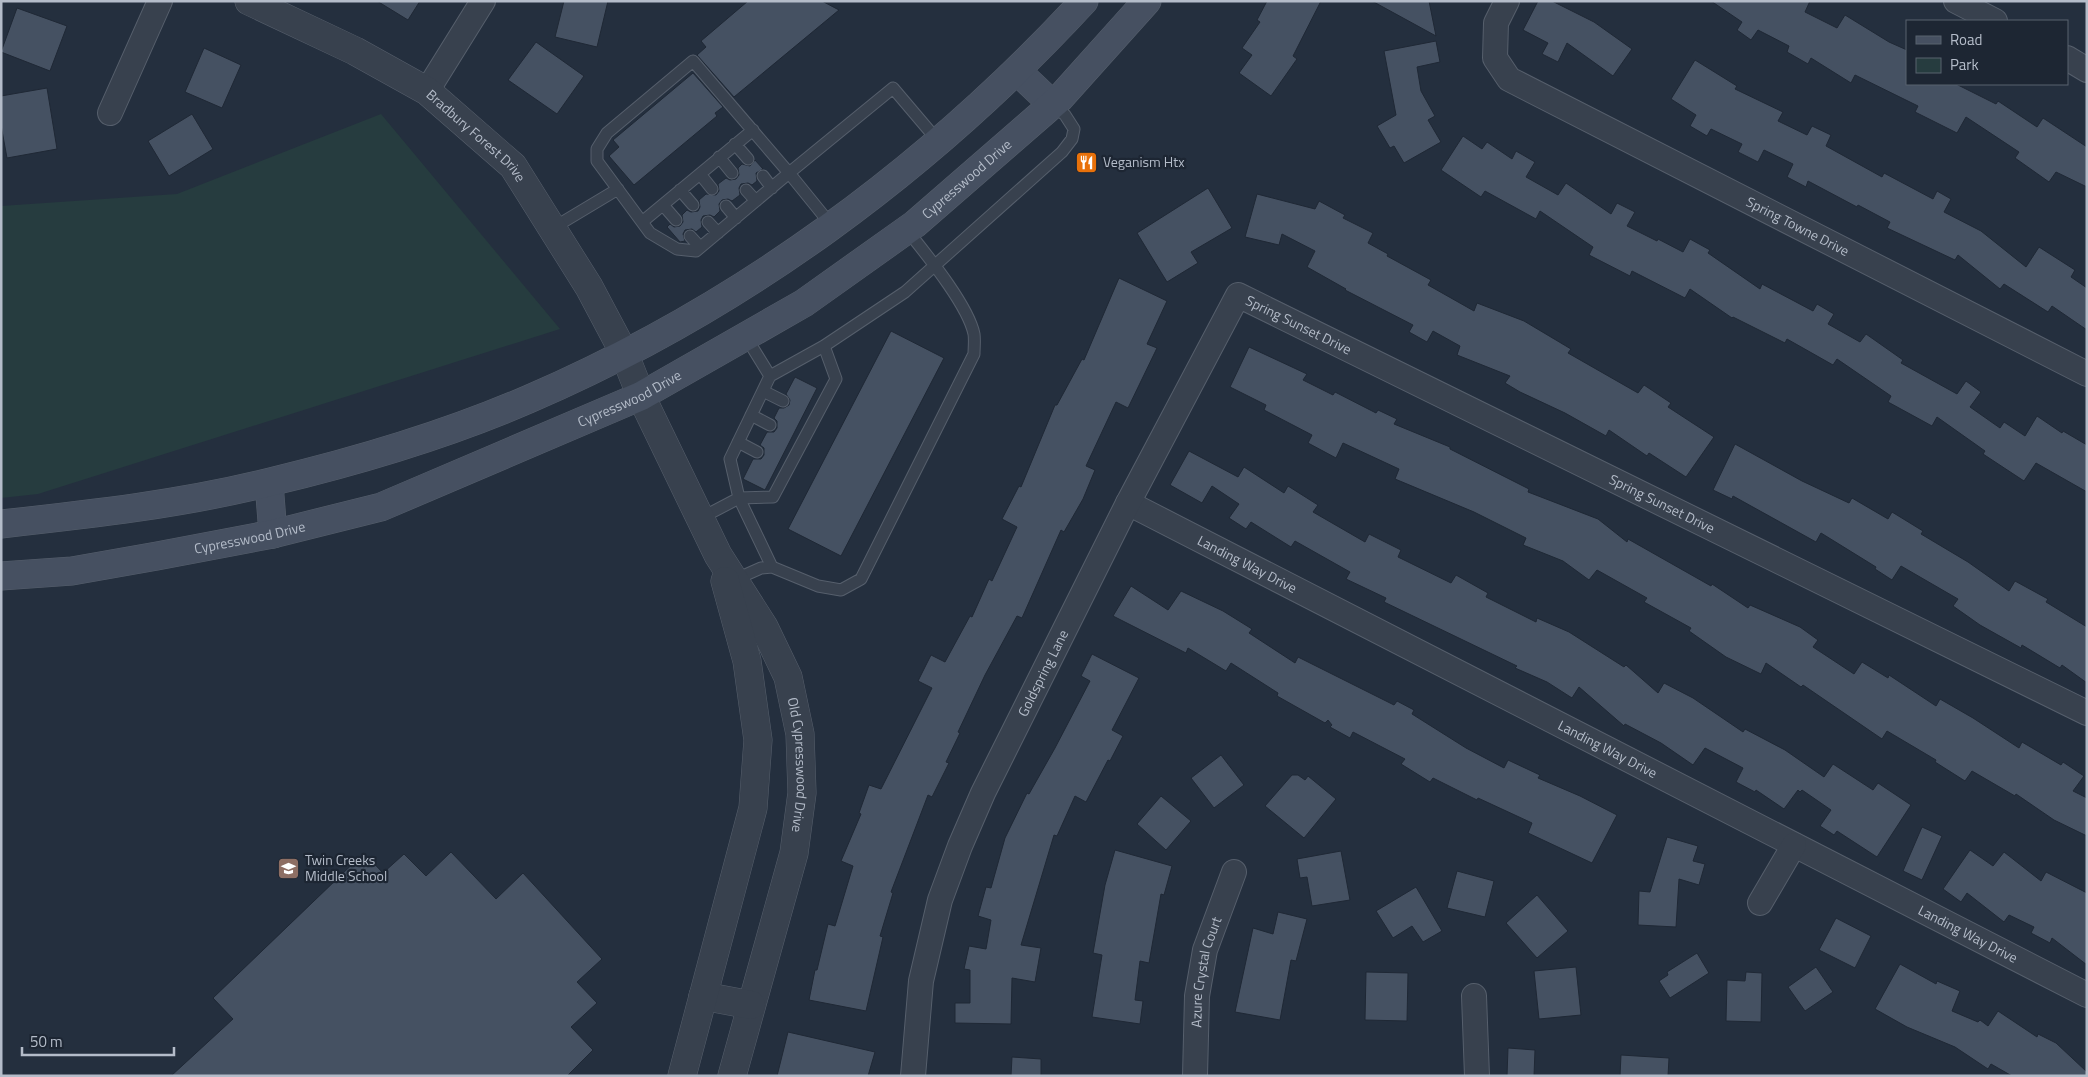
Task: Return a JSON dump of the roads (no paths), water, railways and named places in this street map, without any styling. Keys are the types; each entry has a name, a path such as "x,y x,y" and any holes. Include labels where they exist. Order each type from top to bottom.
{"main road":[{"path":"1,524 104,513 268,483 357,459 444,431 530,399 624,353 716,303 794,254 938,141 1018,71 1084,1"},
{"name":"Cypresswood Drive","path":"1,576 72,571 273,534 381,507 642,396 812,297 907,230 972,176 1052,104 1147,1"},
{"path":"1018,71 1052,104"},
{"path":"268,483 273,534"}],"street":[{"path":"110,113 160,1"},
{"name":"Bradbury Forest Drive","path":"249,1 355,51 427,91 513,166 553,228 624,353"},
{"path":"427,91 484,1"},
{"name":"Spring Towne Drive","path":"1507,1 1496,24 1495,58 1509,79 2087,374"},
{"path":"1956,1 1993,20"},
{"path":"2068,59 2087,70"},
{"name":"Goldspring Lane","path":"913,1076 921,981 940,900 982,793 1128,503 1238,295"},
{"name":"Spring Sunset Drive","path":"1238,295 2087,713"},
{"name":"Old Cypresswood Drive","path":"624,353 642,396 718,555 764,626 788,677 800,734 802,793 794,853 732,1076"},
{"name":"Landing Way Drive","path":"1128,503 2087,995"},
{"name":"Old Cypresswood Drive","path":"682,1076 753,808 758,740 747,661 718,555"},
{"path":"1760,903 1794,845"},
{"name":"Azure Crystal Court","path":"1195,1076 1197,996 1205,950 1234,872"},
{"path":"702,996 751,1005"},
{"path":"1474,996 1477,1076"}],"lane":[{"path":"832,226 789,173 693,61 608,133 597,148 597,161 650,233 677,249 696,251 789,173 893,88 938,141"},
{"path":"772,567 739,498 730,459 770,376 824,346 905,292 1062,152 1072,139 1074,129 1065,115 1052,104"},
{"path":"642,222 752,130"},
{"path":"735,144 748,159"},
{"path":"719,158 732,173"},
{"path":"700,174 712,189"},
{"path":"763,176 772,188"},
{"path":"553,228 618,189"},
{"path":"680,190 693,205"},
{"path":"746,190 756,201"},
{"path":"663,205 676,220"},
{"path":"726,206 736,218"},
{"path":"708,222 718,233"},
{"path":"734,580 761,568 772,567 818,586 841,590 861,579 974,354 974,335 968,317 935,266 907,230"},
{"path":"690,236 700,248"},
{"path":"746,337 770,376"},
{"path":"700,518 739,498 773,497 783,467 809,416 836,379 824,346"},
{"path":"763,391 782,401"},
{"path":"752,415 770,425"},
{"path":"738,442 757,452"}],"place":[{"name":"Veganism Htx","path":"1087,162"},
{"name":"Twin Creeks Middle School","path":"289,868"}]}
